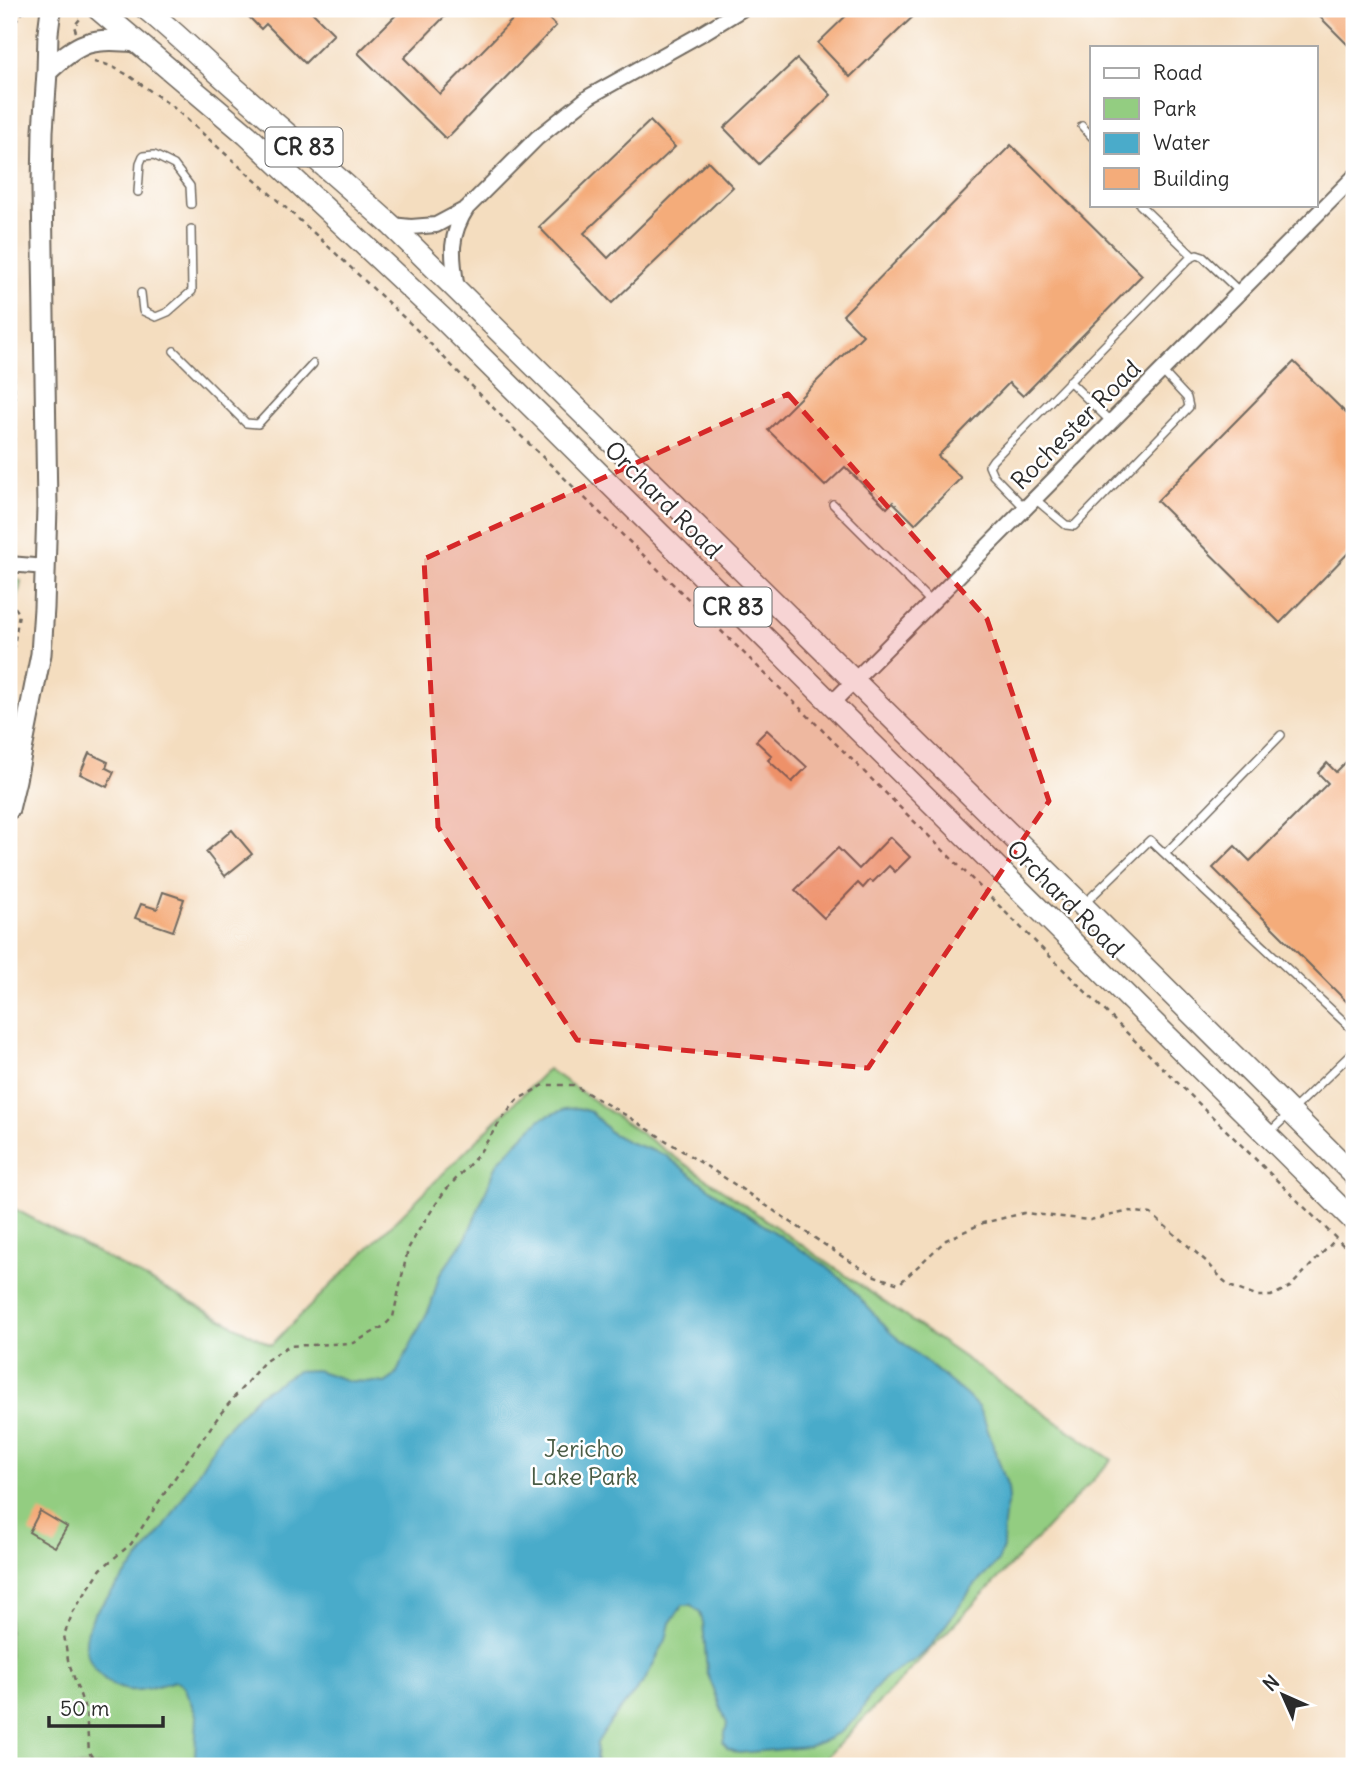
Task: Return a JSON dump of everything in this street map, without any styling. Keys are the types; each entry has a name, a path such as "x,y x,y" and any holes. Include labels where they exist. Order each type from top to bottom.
{"main road":[{"path":"9,809 41,654 46,567 43,131 51,9"},
{"name":"Orchard Road","path":"146,9 391,225 1354,1175"},
{"name":"Orchard Road","path":"89,14 136,42 247,135 442,318 1354,1221"},
{"path":"47,72 67,53 83,45 109,39 136,42"}],"street":[{"path":"457,290 453,265 453,236 458,221 467,208 537,138 590,96 742,9"},
{"name":"Rochester Road","path":"831,704 1354,177"},
{"path":"391,225 436,225 467,208"},
{"path":"9,564 46,567"}],"lane":[{"path":"1082,126 1090,135"},
{"path":"138,192 143,156 154,155 174,165 190,187 191,204"},
{"path":"1141,206 1193,256"},
{"path":"141,293 143,311 156,317 168,312 192,291 191,229"},
{"path":"1162,370 1187,398 1189,407 1074,526 1066,526 1030,504 993,475 989,466 1002,450 1193,256 1203,257 1240,292"},
{"path":"174,351 246,423 258,424 313,364"},
{"path":"1069,382 1111,422"},
{"path":"834,505 932,603"},
{"path":"1165,853 1280,735"},
{"path":"1083,905 1150,840 1354,1031"},
{"path":"1267,1135 1354,1051"}],"path":[{"path":"9,501 15,426 10,40 16,19 22,11 30,9"},
{"path":"74,26 89,14"},
{"path":"68,20 78,34"},
{"path":"92,59 128,75 173,107 414,327 516,431 1354,1255"},
{"path":"9,599 19,614 9,680"},
{"path":"97,1766 89,1752 86,1712 68,1660 64,1635 73,1612 101,1569 131,1544 221,1413 264,1362 288,1346 354,1343 384,1326 393,1317 408,1250 420,1228 444,1192 478,1155 517,1100 544,1085 573,1085 725,1178 843,1257 875,1276 899,1284 946,1240 983,1223 1024,1213 1090,1220 1130,1211 1151,1214 1207,1262 1223,1280 1232,1287 1256,1296 1272,1296 1290,1287 1336,1239"}],"highlighted area":[{"path":"788,394 987,619 1049,801 868,1068 577,1040 438,827 424,559"}],"green space":[{"path":"9,576 21,581 9,649"},
{"name":"Jericho Lake Park","path":"548,1069 1112,1460 818,1766 9,1766 9,1206 271,1345"}],"water":[{"name":"Jericho Lake Park","path":"578,1108 591,1112 611,1133 665,1155 718,1195 826,1266 847,1284 890,1332 978,1407 1008,1488 1003,1547 998,1562 974,1586 929,1648 918,1658 886,1677 873,1691 858,1716 842,1731 807,1747 739,1753 728,1749 723,1743 727,1724 707,1672 700,1612 691,1605 683,1605 670,1623 666,1640 645,1680 611,1721 597,1743 596,1757 599,1766 203,1766 195,1755 197,1717 184,1687 176,1681 146,1689 128,1690 113,1685 100,1675 90,1661 86,1642 94,1614 164,1528 222,1433 258,1395 297,1371 316,1370 349,1381 385,1383 395,1376 431,1305 439,1276 467,1236 498,1162 542,1118 565,1109"}],"building":[{"path":"241,9 309,9 334,34 305,63 266,24 261,29"},
{"path":"402,9 452,9 404,58 440,94 523,9 539,9 556,26 446,139 358,53"},
{"path":"853,9 921,9 850,77 818,43"},
{"path":"1312,9 1354,9 1354,51"},
{"path":"797,59 831,95 759,164 724,128"},
{"path":"650,121 675,147 584,233 608,258 708,161 733,187 612,303 539,227"},
{"path":"1011,145 1142,275 1023,396 1009,383 938,456 961,478 915,524 893,502 887,508 845,467 825,486 768,430 863,335 843,315"},
{"path":"1294,362 1354,421 1354,547 1280,623 1157,501"},
{"path":"767,730 807,767 792,782 768,760 772,756 756,741"},
{"path":"89,753 108,762 106,768 114,772 107,787 80,774"},
{"path":"1354,754 1354,994 1347,1002 1213,868 1235,846 1250,861 1328,783 1318,773 1327,763 1336,772"},
{"path":"232,830 252,854 225,876 206,852"},
{"path":"890,837 910,857 895,872 889,866 863,888 858,883 824,918 795,890 838,848 859,869"},
{"path":"163,892 184,899 173,931 135,918 141,904 157,909"},
{"path":"40,1511 67,1527 55,1547 29,1532"}]}
